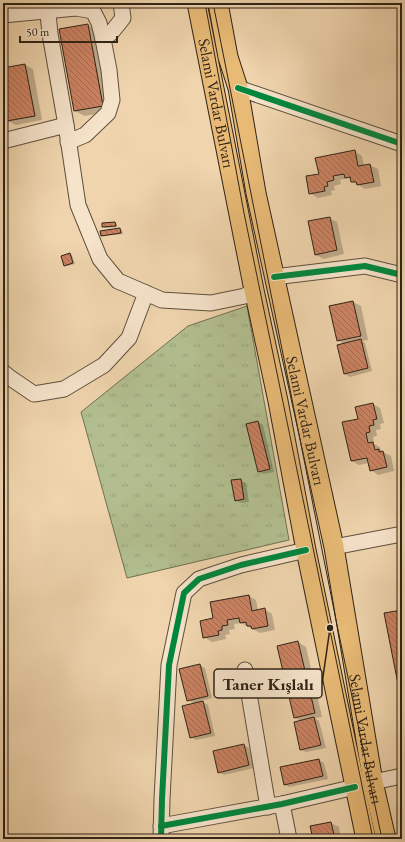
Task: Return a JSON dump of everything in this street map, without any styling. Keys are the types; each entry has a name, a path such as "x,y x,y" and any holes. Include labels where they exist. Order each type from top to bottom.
{"main road":[{"name":"Selami Vardar Bulvarı","path":"197,3 254,290 278,401 306,550 366,839"},
{"name":"Selami Vardar Bulvarı","path":"218,3 228,57 238,88 256,193 334,547 374,782 386,839"}],"street":[{"path":"103,39 111,33 123,18 121,3"},
{"path":"47,6 78,205 100,259 118,281 162,300 211,303 245,296 254,290"},
{"path":"3,15 47,6 76,8 93,11 99,22 109,70 112,100 108,113 85,135 68,142"},
{"path":"238,88 402,144"},
{"path":"3,141 66,125"},
{"path":"274,276 365,266 402,275"},
{"path":"3,372 34,394 64,390 104,365 129,338 146,293"},
{"path":"334,547 402,534"},
{"path":"306,550 241,565 199,579 184,593 169,665 161,832 355,788"},
{"path":"245,670 275,806 289,839"},
{"path":"374,782 402,776"}],"green space":[{"path":"247,306 289,540 127,578 81,412 188,326"}],"building":[{"path":"88,24 103,106 74,111 59,29"},
{"path":"25,64 35,116 7,121 3,99 3,68"},
{"path":"355,150 358,166 370,164 374,182 357,185 356,182 351,182 350,177 345,178 344,174 333,176 334,180 327,182 328,186 324,187 325,191 309,194 306,176 319,174 315,158"},
{"path":"330,217 337,250 315,255 308,221"},
{"path":"115,222 116,226 102,227 102,223"},
{"path":"120,228 121,233 101,236 100,231"},
{"path":"70,253 73,263 64,266 61,256"},
{"path":"353,301 361,336 337,341 329,306"},
{"path":"361,339 368,368 344,374 337,345"},
{"path":"373,403 377,419 373,420 374,425 369,426 370,432 366,433 368,443 373,442 375,450 379,449 379,452 383,451 387,467 370,471 367,458 351,461 342,422 358,419 355,407"},
{"path":"258,421 270,469 258,472 246,424"},
{"path":"241,479 244,499 235,501 231,480"},
{"path":"249,595 252,611 265,608 268,626 252,629 251,626 247,626 246,622 240,623 239,618 227,620 228,625 222,626 222,630 218,631 219,635 203,638 200,621 213,618 210,602"},
{"path":"402,610 402,683 398,684 384,613"},
{"path":"298,641 315,713 294,718 277,646"},
{"path":"200,664 208,696 187,701 179,669"},
{"path":"203,701 211,733 190,738 182,706"},
{"path":"314,717 321,745 300,750 294,722"},
{"path":"244,744 249,765 218,773 213,751"},
{"path":"319,759 323,776 284,785 280,767"},
{"path":"331,822 335,839 313,839 310,826"}],"tram line":[{"path":"205,3 244,213 373,839"},
{"path":"213,3 338,630 382,839"}],"cycle path":[{"path":"238,88 402,144"},
{"path":"274,277 365,266 402,275"},
{"path":"161,839 169,665 184,593 199,579 241,565 306,550"},
{"path":"161,826 282,804 355,787"}],"place":[{"name":"Taner Kışlalı","path":"330,628"}]}
